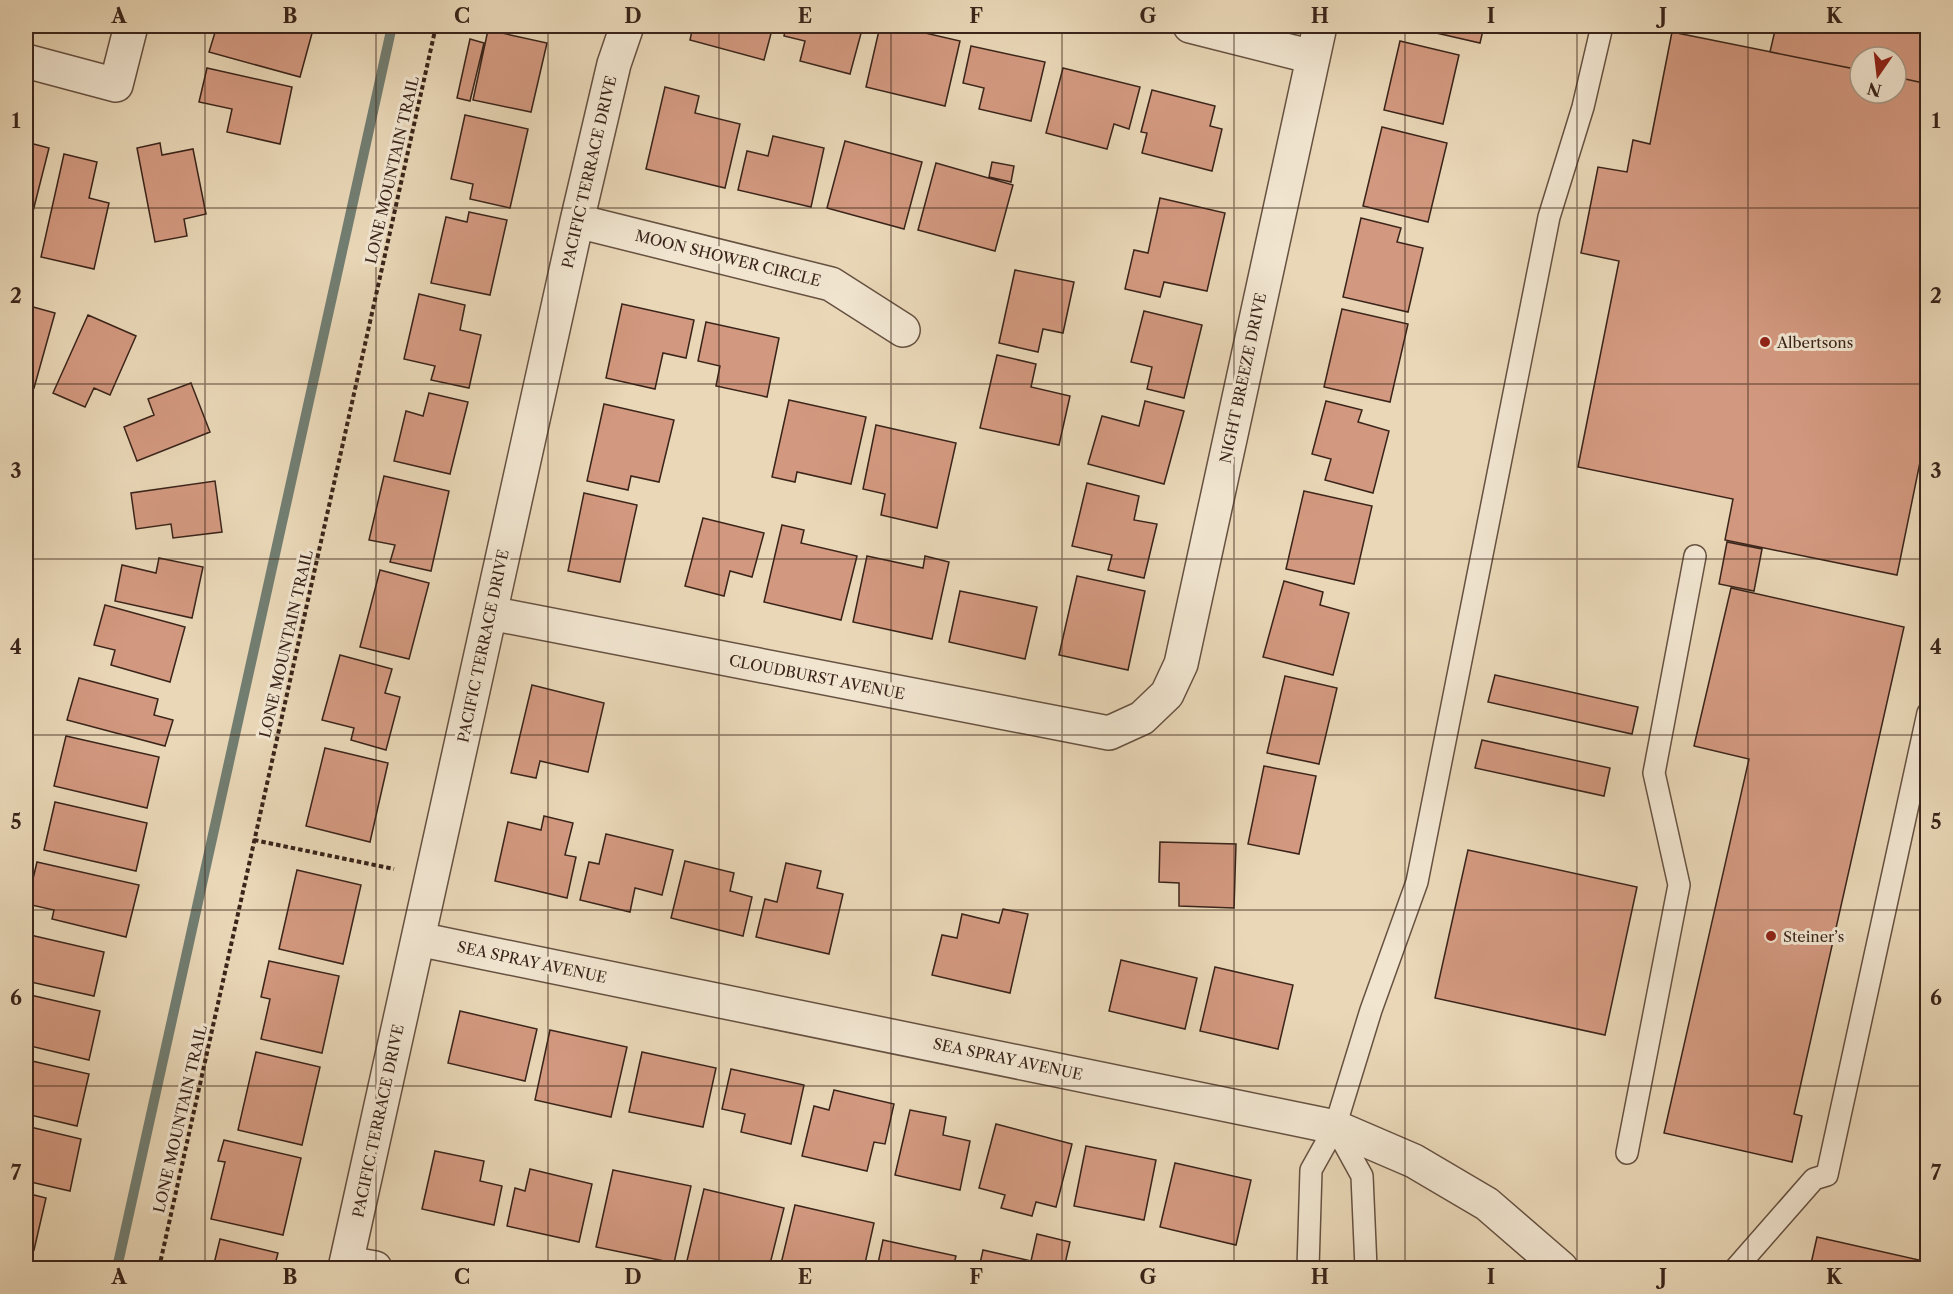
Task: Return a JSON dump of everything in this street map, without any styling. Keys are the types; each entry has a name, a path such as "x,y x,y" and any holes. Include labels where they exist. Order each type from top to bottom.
{"street":[{"path":"26,61 116,85 131,26"},
{"name":"PACIFIC TERRACE DRIVE","path":"356,1267 418,939 577,221 614,64 627,26"},
{"path":"1190,26 1313,57"},
{"name":"NIGHT BREEZE DRIVE","path":"1142,718 1167,694 1181,664 1320,26"},
{"name":"MOON SHOWER CIRCLE","path":"577,221 831,284 903,330"},
{"name":"CLOUDBURST AVENUE","path":"490,613 1109,733 1142,718"},
{"name":"SEA SPRAY AVENUE","path":"418,939 1335,1127 1414,1161 1487,1204 1561,1269"}],"lane":[{"path":"1308,1269 1311,1170 1335,1127 1371,1010 1418,882 1549,217 1583,107 1602,26"},
{"path":"1627,1153 1679,885 1654,773 1695,556"},
{"path":"1736,1269 1814,1179 1827,1175 1928,713"},
{"path":"1335,1127 1362,1176 1365,1269"}],"path":[{"name":"LONE MOUNTAIN TRAIL","path":"159,1269 436,26"},
{"path":"254,840 394,869"}],"building":[{"path":"217,26 314,26 300,77 209,52"},
{"path":"693,26 773,26 764,60 690,40"},
{"path":"786,26 863,26 850,74 800,61 805,41 784,36"},
{"path":"880,26 895,26 960,41 945,106 866,87"},
{"path":"1406,26 1484,26 1480,43"},
{"path":"1776,26 1928,26 1928,84 1908,80 1908,45 1848,45 1848,68 1770,52"},
{"path":"488,30 547,43 531,112 473,100"},
{"name":"Albertsons","path":"1672,32 1848,68 1848,105 1908,105 1908,80 1928,84 1928,423 1897,575 1725,540 1733,499 1578,467 1619,261 1581,253 1598,167 1627,172 1633,140 1650,144"},
{"path":"470,39 484,43 470,101 457,98"},
{"path":"1400,41 1459,55 1443,124 1384,110"},
{"path":"971,46 1045,62 1031,121 979,109 984,88 963,83"},
{"path":"207,68 292,87 280,144 227,132 232,109 199,102"},
{"path":"1063,68 1140,87 1129,129 1114,124 1107,149 1046,133"},
{"path":"665,87 699,96 695,113 740,124 725,188 646,169"},
{"path":"1152,90 1215,106 1210,126 1222,129 1212,171 1142,153 1147,133 1141,132"},
{"path":"465,115 528,129 510,208 470,199 473,184 451,179"},
{"path":"1382,127 1447,143 1428,222 1363,206"},
{"path":"773,136 824,148 811,207 738,190 747,151 768,156"},
{"path":"845,141 922,162 904,229 827,208"},
{"path":"26,142 49,148 26,239"},
{"path":"160,143 162,155 193,149 206,214 184,219 187,236 155,242 137,148"},
{"path":"64,154 97,162 89,198 109,203 94,269 41,257"},
{"path":"992,162 1014,166 1011,182 989,177"},
{"path":"936,163 1013,185 995,251 918,230"},
{"path":"1160,198 1225,213 1207,291 1164,282 1160,297 1125,289 1134,250 1148,253"},
{"path":"469,212 507,220 490,295 431,283 446,217 467,222"},
{"path":"1361,218 1401,228 1397,242 1423,248 1408,312 1343,297"},
{"path":"1015,270 1074,282 1063,333 1043,329 1038,352 999,343"},
{"path":"419,294 465,305 460,330 481,335 469,388 431,380 435,366 404,359"},
{"path":"622,304 694,320 686,358 663,353 655,389 606,378"},
{"path":"26,305 55,313 34,388 26,386"},
{"path":"1342,309 1408,324 1390,402 1324,387"},
{"path":"1144,311 1202,325 1184,398 1147,389 1152,367 1131,362"},
{"path":"88,315 136,336 110,395 94,388 85,407 53,393"},
{"path":"706,322 779,338 767,397 716,386 720,366 698,361"},
{"path":"997,355 1036,364 1031,387 1070,396 1059,445 980,428"},
{"path":"191,383 210,432 137,461 124,427 154,415 148,399"},
{"path":"429,393 468,402 450,474 394,461 406,411 423,416"},
{"path":"789,400 866,417 851,484 797,472 795,482 772,477"},
{"path":"1145,401 1184,411 1164,484 1088,464 1102,416 1139,426"},
{"path":"1326,401 1362,410 1358,422 1389,431 1373,493 1325,480 1331,459 1312,454"},
{"path":"604,404 674,420 659,482 631,476 628,490 587,481"},
{"path":"876,425 956,443 937,528 881,515 885,494 863,489"},
{"path":"384,476 449,491 431,571 390,562 395,545 369,540"},
{"path":"215,481 222,532 173,538 171,524 136,529 131,493"},
{"path":"1087,483 1139,496 1134,520 1157,524 1144,578 1108,570 1112,555 1072,546"},
{"path":"1304,491 1372,506 1354,584 1286,569"},
{"path":"584,493 637,505 620,582 568,571"},
{"path":"703,518 764,533 752,577 730,571 724,596 685,586"},
{"path":"782,525 804,530 801,543 857,556 841,620 764,602"},
{"path":"1727,542 1762,549 1754,591 1719,584"},
{"path":"867,556 923,568 925,556 949,562 932,639 853,622"},
{"path":"159,558 203,567 192,618 115,601 122,565 156,573"},
{"path":"380,570 429,583 409,659 360,647"},
{"path":"1077,576 1145,591 1128,670 1059,655"},
{"path":"1284,581 1323,592 1320,605 1349,613 1333,675 1263,657"},
{"name":"Steiner’s","path":"1731,588 1904,627 1794,1114 1802,1116 1792,1162 1664,1133 1749,759 1694,746"},
{"path":"960,591 1037,607 1025,659 949,642"},
{"path":"105,605 185,627 170,682 111,665 115,650 94,645"},
{"path":"340,655 392,669 385,693 400,697 386,750 351,740 354,728 322,720"},
{"path":"1495,675 1638,707 1632,734 1488,702"},
{"path":"1285,676 1337,688 1319,764 1267,753"},
{"path":"79,678 158,699 154,715 173,720 165,746 67,720"},
{"path":"532,685 604,703 588,772 540,761 536,778 511,773"},
{"path":"66,736 159,757 147,808 54,786"},
{"path":"1482,740 1610,768 1604,796 1475,768"},
{"path":"325,748 388,763 370,842 306,826"},
{"path":"1264,766 1316,776 1299,854 1248,844"},
{"path":"55,802 147,823 136,871 44,850"},
{"path":"544,816 573,823 565,855 576,857 567,898 495,881 508,822 541,830"},
{"path":"606,834 673,850 662,895 635,888 630,912 580,900 589,862 599,864"},
{"path":"1160,842 1236,844 1234,908 1179,906 1179,883 1159,882"},
{"path":"1468,850 1637,887 1605,1035 1435,998"},
{"path":"685,861 734,873 730,891 752,897 743,936 671,918"},
{"path":"37,862 139,885 126,937 52,919 54,910 27,904"},
{"path":"786,863 821,871 817,888 843,894 829,954 756,937 765,899 777,902"},
{"path":"297,870 361,885 343,964 279,949"},
{"path":"1003,909 1028,914 1010,993 932,975 942,935 957,938 962,914 999,923"},
{"path":"26,934 104,952 94,996 26,981"},
{"path":"1121,960 1197,978 1185,1029 1109,1011"},
{"path":"269,961 339,976 322,1053 261,1039 270,999 261,997"},
{"path":"1215,967 1293,985 1278,1049 1200,1031"},
{"path":"26,994 100,1011 89,1060 26,1045"},
{"path":"460,1011 537,1029 525,1081 448,1063"},
{"path":"550,1030 627,1047 611,1117 535,1100"},
{"path":"256,1052 320,1067 302,1145 238,1130"},
{"path":"642,1052 716,1068 703,1127 629,1112"},
{"path":"32,1061 89,1074 77,1126 26,1114 26,1076 28,1077"},
{"path":"731,1069 804,1085 791,1144 741,1132 745,1114 722,1109"},
{"path":"834,1090 894,1104 885,1144 874,1142 867,1171 802,1156 814,1106 829,1110"},
{"path":"910,1110 946,1117 943,1135 970,1141 960,1190 895,1175"},
{"path":"996,1124 1072,1144 1056,1207 1036,1202 1032,1216 1001,1208 1005,1195 979,1188"},
{"path":"26,1126 81,1139 70,1191 26,1181"},
{"path":"224,1140 301,1158 283,1235 211,1219 225,1162 218,1161"},
{"path":"1086,1146 1156,1160 1144,1220 1074,1206"},
{"path":"435,1151 484,1161 480,1181 502,1186 494,1225 422,1209"},
{"path":"1175,1163 1251,1180 1236,1245 1160,1227"},
{"path":"530,1169 592,1184 579,1242 507,1226 515,1188 525,1191"},
{"path":"613,1170 691,1186 674,1263 596,1247"},
{"path":"704,1189 784,1208 769,1268 703,1268 686,1265"},
{"path":"26,1193 46,1198 34,1250 26,1248"},
{"path":"795,1205 874,1223 864,1268 780,1268"},
{"path":"1037,1234 1070,1242 1064,1268 979,1268 983,1250 1031,1261"},
{"path":"1817,1237 1928,1262 1928,1268 1810,1268"},
{"path":"220,1239 278,1253 274,1268 213,1268"},
{"path":"883,1240 956,1256 953,1268 877,1268"},
{"path":"26,1261 43,1265 42,1268 26,1268"}],"waterway":[{"path":"117,1268 392,26"}],"place":[{"name":"Albertsons","path":"1765,342"},
{"name":"Steiner’s","path":"1771,936"}]}
